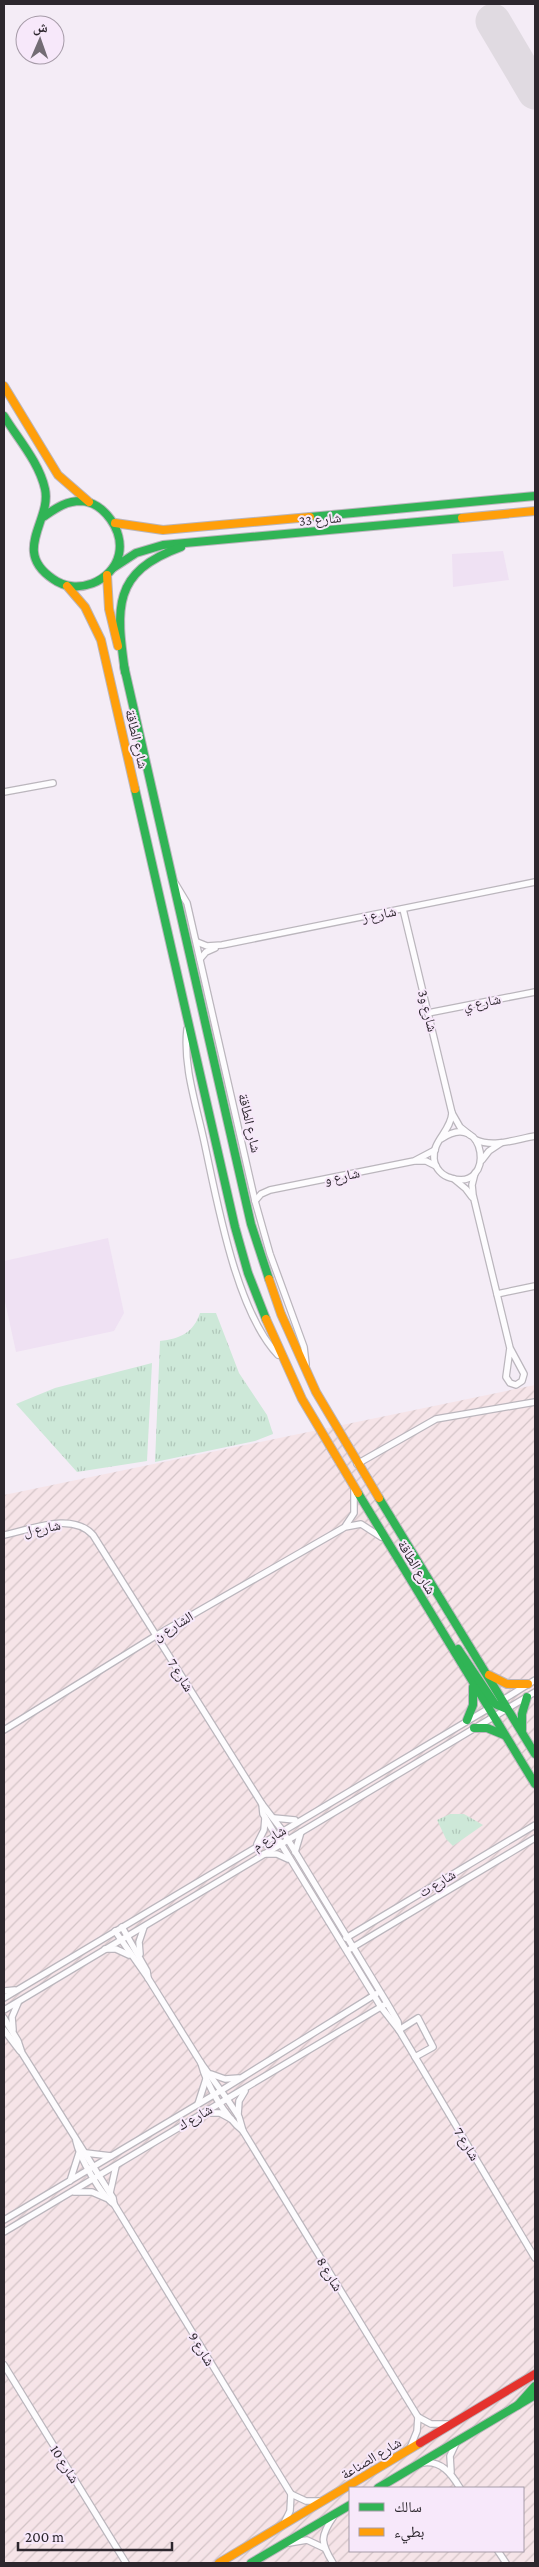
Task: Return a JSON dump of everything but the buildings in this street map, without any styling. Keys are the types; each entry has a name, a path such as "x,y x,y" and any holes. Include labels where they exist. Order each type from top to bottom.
{"main road":[{"path":"4,386 62,479 89,503"},
{"path":"4,416 42,480 46,499 43,517 34,536 36,558 48,576 67,586 92,584 107,575 113,568 120,550 120,541 114,523 104,510 89,503 79,501 64,503 50,510 43,517"},
{"name":"شارع 33","path":"114,523 144,529 163,530 535,496"},
{"name":"شارع 33","path":"113,568 136,553 154,546 535,511"},
{"path":"125,672 119,614 121,598 129,582 139,569 156,556 179,548 211,541"},
{"name":"شارع الطاقة","path":"107,575 109,609 251,1224 280,1314 306,1371 332,1421 483,1670 495,1704 493,1716 535,1784"},
{"name":"شارع الطاقة","path":"67,586 85,607 101,640 235,1227 248,1273 282,1359 354,1488 472,1682 504,1710 535,1754"},
{"path":"424,1602 442,1623 495,1704 504,1710 535,1763"},
{"path":"483,1670 503,1684 519,1686 528,1684"},
{"path":"467,1720 473,1705 472,1682"},
{"path":"522,1733 522,1714 527,1697"},
{"path":"474,1728 494,1730 506,1737"},
{"name":"شارع الصناعة","path":"219,2563 535,2374"},
{"path":"517,2407 522,2398 535,2386"},
{"path":"380,2487 535,2395"},
{"path":"251,2563 349,2506"}],"street":[{"path":"4,792 53,783"},
{"name":"شارع الطاقة","path":"172,880 187,903 255,1201 284,1298 304,1347 306,1371"},
{"name":"شارع ز","path":"197,942 207,946 222,945 535,882"},
{"name":"شارع و3","path":"403,909 452,1113 470,1135"},
{"name":"شارع ز","path":"200,959 206,952 222,945"},
{"name":"شارع ي","path":"428,1013 535,992"},
{"path":"452,1113 449,1127 435,1150 436,1166 447,1177 466,1188 474,1201"},
{"path":"441,1138 455,1132 470,1135 484,1143 506,1142 535,1136"},
{"path":"476,1139 482,1153 482,1160"},
{"path":"506,1142 493,1148 482,1160 472,1184 474,1201 510,1348 524,1374 522,1381 516,1385 510,1383 506,1377 510,1348"},
{"name":"شارع و","path":"414,1161 435,1150"},
{"name":"شارع و","path":"252,1186 258,1190 270,1190 414,1161 426,1161 436,1166"},
{"path":"454,1180 469,1178 475,1173"},
{"name":"شارع و","path":"255,1201 261,1194 270,1190"},
{"path":"496,1294 535,1286"},
{"path":"357,1464 436,1419 535,1402"},
{"path":"345,1527 354,1513 354,1488"},
{"name":"شارع ل","path":"4,1535 65,1523 81,1525"},
{"name":"الشارع ن","path":"4,1730 156,1636 345,1527 354,1524 368,1526 387,1542"},
{"name":"شارع 7","path":"81,1525 93,1535 262,1804 288,1839 387,2003 398,2022 399,2030"},
{"name":"شارع م","path":"4,1998 535,1680"},
{"name":"شارع م","path":"4,2010 535,1692"},
{"name":"شارع 7","path":"262,1804 266,1818 280,1844 381,2007 399,2030 535,2258"},
{"path":"256,1846 264,1830 266,1818"},
{"path":"274,1818 287,1821 300,1820"},
{"name":"شارع ت","path":"340,1942 535,1825"},
{"path":"295,1852 301,1832"},
{"name":"شارع ت","path":"346,1952 535,1838"},
{"path":"263,1854 277,1854 290,1860"},
{"path":"444,1879 450,1890"},
{"path":"198,1881 204,1890"},
{"name":"شارع 8","path":"141,1959 139,1942 144,1926"},
{"name":"شارع 8","path":"122,1927 141,1959 148,1978"},
{"name":"شارع 8","path":"115,1931 239,2117"},
{"path":"103,1950 116,1949 132,1957"},
{"path":"4,1991 19,1988"},
{"name":"شارع ك","path":"4,2220 222,2090 380,1992"},
{"name":"شارع 9","path":"8,2035 12,2017 19,2001"},
{"name":"شارع ك","path":"4,2232 116,2166 199,2114 248,2088 387,2003"},
{"name":"شارع 9","path":"4,2018 8,2035"},
{"path":"399,2030 418,2018 433,2047 415,2057"},
{"name":"شارع 9","path":"4,2030 22,2053 76,2140 108,2196 291,2494"},
{"name":"شارع 8","path":"201,2062 206,2079 215,2094 232,2120 243,2131 418,2417"},
{"path":"211,2074 225,2079 241,2078"},
{"path":"198,2104 206,2079"},
{"name":"شارع 8","path":"243,2131 239,2117 239,2101 248,2088"},
{"path":"199,2114 220,2113 232,2120"},
{"path":"70,2181 82,2153 113,2156"},
{"path":"72,2192 92,2192 108,2196 116,2166"},
{"name":"شارع 10","path":"4,2365 126,2563"},
{"path":"407,2452 415,2438 418,2417 439,2425 454,2423"},
{"path":"451,2474 450,2456 458,2440"},
{"path":"420,2463 437,2464 451,2474 459,2487"},
{"path":"282,2526 290,2511 291,2494 306,2501 323,2501"},
{"path":"333,2563 324,2548 322,2538 335,2514"},
{"path":"284,2544 307,2540 324,2548"},
{"path":"499,2552 506,2563"}],"shaded area":[{"path":"503,551 509,580 453,587 452,554"},
{"path":"108,1238 124,1313 114,1331 16,1352 4,1297 4,1261"},
{"path":"535,1385 535,2563 4,2563 4,1495"}],"green space":[{"path":"200,1313 216,1313 239,1373 267,1415 273,1434 255,1441 155,1462 160,1341 180,1336 190,1330"},
{"path":"152,1363 147,1461 77,1472 16,1404 55,1388"},
{"path":"450,1814 464,1814 483,1825 453,1846 446,1839 437,1820"}],"taxiway":[{"path":"524,73 535,66"}],"runway":[{"path":"493,21 535,92"}],"traffic: fast":[{"path":"4,416 33,460 45,489 46,501 34,546 35,557 41,568 62,584 82,586 102,579 115,564 120,545 118,536 110,519 97,506 81,501 70,502 43,517"},
{"path":"310,517 535,496"},
{"path":"113,568 136,553 163,545 462,518"},
{"path":"125,672 120,629 124,595 131,581 142,568 158,557 181,547"},
{"path":"124,666 251,1224 269,1279"},
{"path":"135,789 235,1227 248,1273 266,1319"},
{"path":"358,1493 535,1784"},
{"path":"379,1498 535,1754"},
{"path":"458,1649 495,1704 507,1709"},
{"path":"467,1720 473,1705 473,1687"},
{"path":"522,1730 522,1714 527,1697"},
{"path":"474,1728 487,1728 504,1735"},
{"path":"518,2405 535,2386"},
{"path":"380,2487 535,2395"},
{"path":"251,2563 349,2506"}],"traffic: slow":[{"path":"4,386 58,475 89,502"},
{"path":"462,518 535,511"},
{"path":"115,523 163,530 310,517"},
{"path":"107,575 109,609 118,646"},
{"path":"67,586 85,607 101,640 135,789"},
{"path":"269,1279 281,1314 316,1392 379,1498"},
{"path":"266,1319 302,1399 358,1493"},
{"path":"489,1675 507,1684 528,1684"},
{"path":"219,2563 420,2443"}],"traffic: jam":[{"path":"420,2443 535,2374"}]}
